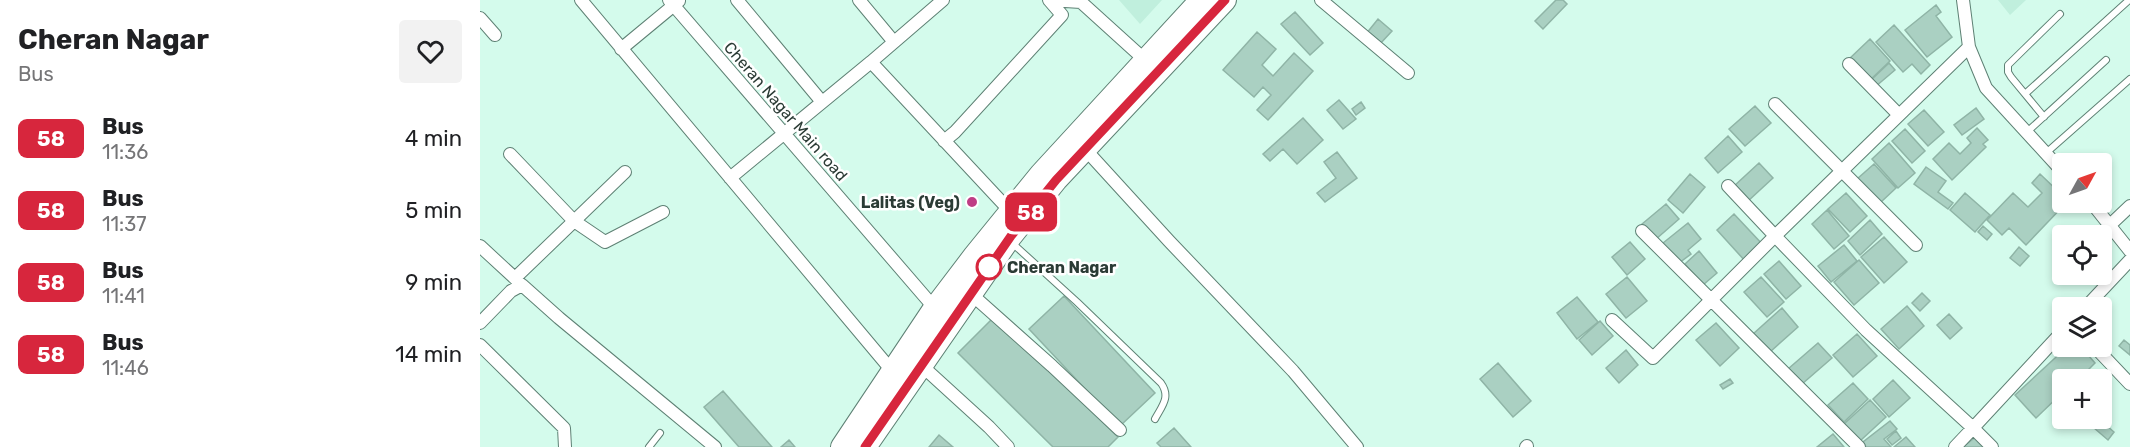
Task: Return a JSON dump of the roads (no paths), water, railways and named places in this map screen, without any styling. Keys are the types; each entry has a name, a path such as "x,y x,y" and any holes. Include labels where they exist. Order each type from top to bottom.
{"highway":[{"path":"842,447 893,372 942,315 1011,211 1074,137 1201,0"},
{"path":"865,447 921,365 942,315 970,293 1008,239 1056,180 1225,0"}],"street":[{"path":"581,0 893,372"},
{"path":"736,0 822,102"},
{"path":"859,0 894,42"},
{"path":"730,178 943,0"},
{"path":"1049,0 1081,2 1145,60"},
{"path":"944,141 955,132 1062,15 1049,0"},
{"path":"1321,0 1408,73"},
{"path":"1963,0 1969,47 1986,88 2052,160"},
{"path":"621,49 674,2"},
{"name":"Cheran Nagar Main road","path":"674,2 784,134 942,315"},
{"path":"480,18 495,35"},
{"path":"1612,320 1653,358 1969,47"},
{"path":"871,62 1011,211"},
{"path":"1849,64 1899,115"},
{"path":"1775,104 1916,245"},
{"path":"1085,149 1293,371 1357,447"},
{"path":"510,154 574,221 605,242 663,212"},
{"path":"480,323 574,221 625,172"},
{"path":"1728,186 1866,330 1992,447"},
{"path":"2100,213 2110,225 2130,206"},
{"path":"2112,228 2130,251"},
{"path":"1642,231 1859,447"},
{"path":"480,246 559,318 715,447"},
{"path":"2095,297 2130,260"},
{"path":"970,293 1120,430"},
{"path":"1955,447 2052,343"},
{"path":"480,345 564,428 565,447"},
{"path":"2104,357 2130,384"},
{"path":"921,365 1008,447"}],"lane":[{"path":"2025,94 2129,0"},
{"path":"2044,117 2007,72 2008,65 2060,14"},
{"path":"2027,132 2106,60"},
{"path":"2046,153 2130,80"},
{"path":"1008,239 1161,383 1166,390 1167,398 1155,419"},
{"path":"649,447 660,433"}],"place":[{"name":"Lalitas (Veg)","path":"972,202"},
{"name":"Cheran Nagar","path":"989,267"}]}
